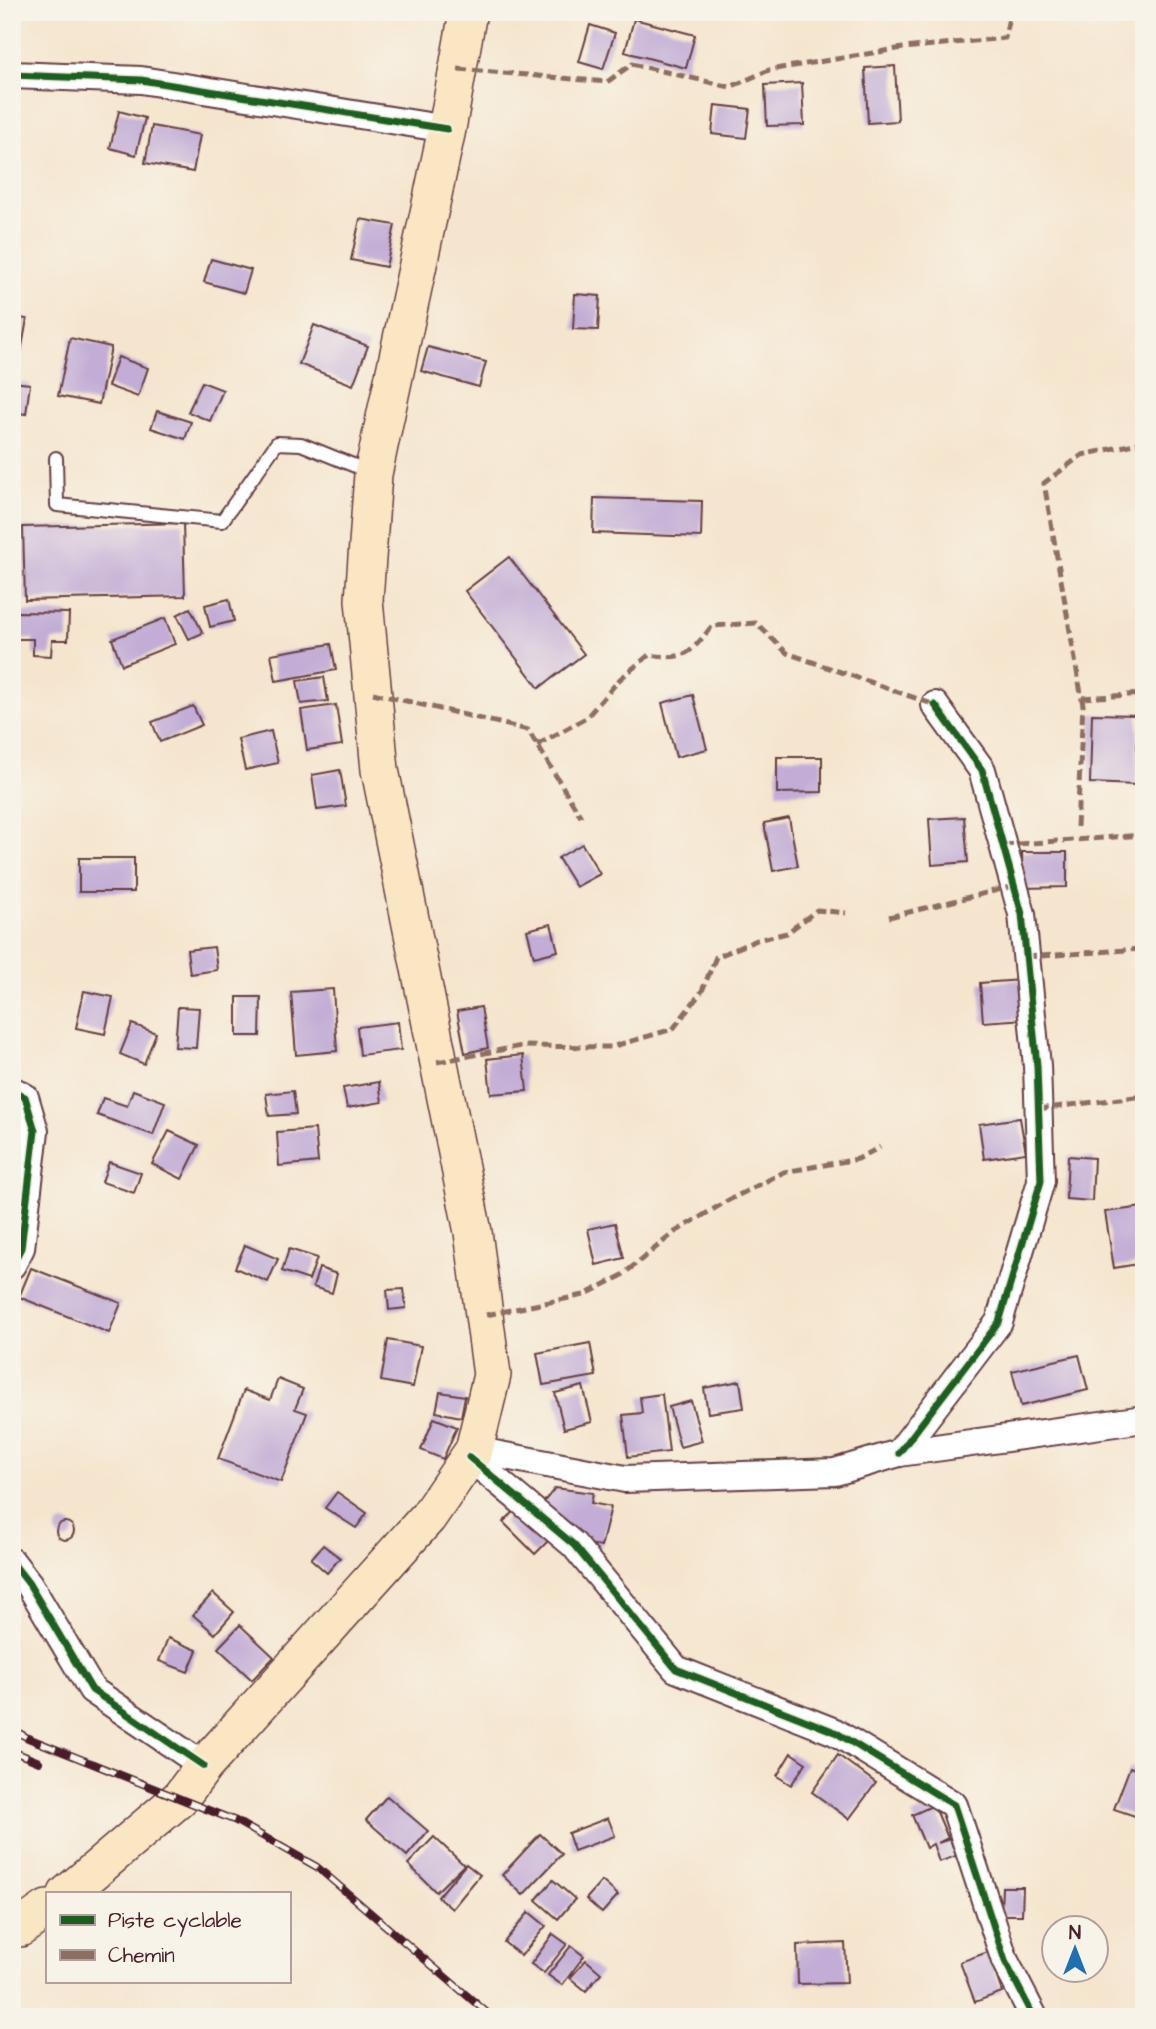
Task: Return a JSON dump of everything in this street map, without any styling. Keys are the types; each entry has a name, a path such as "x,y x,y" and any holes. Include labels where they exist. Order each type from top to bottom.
{"main road":[{"path":"69,1892 180,1798 204,1766 428,1517 471,1453 492,1375 486,1315 468,1208 380,770 364,600 373,474 447,129 468,12"},
{"path":"12,1929 20,1928 46,1910"}],"street":[{"path":"12,75 141,80 447,129"},
{"path":"899,1453 999,1322 1041,1181 1037,1066 1022,914 982,770 935,705"},
{"path":"12,1090 25,1097 35,1131 21,1248 12,1265"},
{"path":"471,1453 625,1479 835,1472 899,1453 1144,1419"},
{"path":"471,1453 574,1545 676,1669 835,1732 954,1805 1005,1961 1034,2017"},
{"path":"12,1562 29,1584 92,1690 204,1766"}],"lane":[{"path":"56,458 57,505 222,521 277,443 301,444 373,474"}],"building":[{"path":"634,19 695,35 686,68 625,52"},
{"path":"590,25 615,33 603,69 579,62"},
{"path":"895,66 898,121 868,123 865,68"},
{"path":"802,83 804,125 767,126 765,85"},
{"path":"715,105 750,109 746,138 712,134"},
{"path":"119,111 145,118 136,155 110,148"},
{"path":"152,126 200,135 193,172 145,163"},
{"path":"360,219 395,225 386,267 351,260"},
{"path":"211,259 251,270 244,293 204,282"},
{"path":"575,294 600,296 598,330 573,329"},
{"path":"12,317 27,319 17,374 12,373"},
{"path":"314,325 368,346 353,385 299,364"},
{"path":"70,338 111,347 99,404 58,396"},
{"path":"428,347 486,362 479,387 421,371"},
{"path":"118,357 148,368 138,397 108,386"},
{"path":"12,382 30,384 26,414 12,412"},
{"path":"202,382 223,390 210,421 188,412"},
{"path":"157,411 191,422 185,439 151,428"},
{"path":"594,498 702,501 701,537 593,533"},
{"path":"183,523 185,596 25,600 23,527"},
{"path":"509,557 584,654 539,688 465,591"},
{"path":"229,599 234,621 210,627 205,605"},
{"path":"190,608 203,633 189,639 177,615"},
{"path":"17,612 69,613 68,640 52,640 51,656 33,655 33,639 16,639"},
{"path":"165,618 175,644 122,665 112,639"},
{"path":"331,644 336,670 276,681 271,654"},
{"path":"324,677 328,701 301,704 297,681"},
{"path":"693,695 707,749 676,757 662,703"},
{"path":"336,705 342,745 307,750 301,710"},
{"path":"193,706 202,725 160,742 152,722"},
{"path":"1092,714 1138,715 1136,785 1090,783"},
{"path":"271,731 278,763 245,770 238,739"},
{"path":"777,757 822,757 822,792 777,793"},
{"path":"340,770 346,806 317,810 312,775"},
{"path":"964,817 968,862 932,865 929,819"},
{"path":"789,818 798,866 773,871 764,823"},
{"path":"582,844 600,874 576,887 558,858"},
{"path":"1022,852 1067,852 1067,887 1023,888"},
{"path":"79,858 134,858 134,892 79,892"},
{"path":"551,924 558,951 534,957 527,930"},
{"path":"214,947 217,970 190,974 187,950"},
{"path":"1022,980 1026,1019 983,1022 980,983"},
{"path":"333,989 337,1051 296,1055 291,992"},
{"path":"84,991 113,997 105,1034 76,1028"},
{"path":"237,997 261,997 260,1036 237,1036"},
{"path":"178,1007 199,1008 196,1048 175,1047"},
{"path":"481,1007 488,1048 465,1053 457,1011"},
{"path":"398,1022 401,1050 360,1055 357,1027"},
{"path":"132,1024 156,1033 144,1064 120,1054"},
{"path":"523,1055 527,1091 491,1094 487,1059"},
{"path":"379,1082 382,1102 347,1108 343,1088"},
{"path":"133,1090 165,1102 153,1135 97,1115 103,1098 127,1106"},
{"path":"293,1091 296,1114 269,1116 266,1094"},
{"path":"1020,1118 1026,1153 984,1159 979,1124"},
{"path":"315,1129 318,1162 279,1166 277,1132"},
{"path":"169,1131 199,1145 182,1179 152,1164"},
{"path":"1068,1156 1094,1158 1092,1201 1066,1199"},
{"path":"109,1162 141,1173 134,1193 102,1182"},
{"path":"1144,1207 1144,1263 1114,1268 1105,1212"},
{"path":"615,1223 624,1258 596,1265 588,1229"},
{"path":"245,1245 278,1259 268,1282 235,1268"},
{"path":"289,1249 317,1258 309,1280 282,1271"},
{"path":"31,1268 121,1303 109,1333 19,1297"},
{"path":"319,1268 337,1274 332,1293 313,1287"},
{"path":"404,1289 406,1308 389,1310 387,1290"},
{"path":"388,1340 421,1346 413,1387 381,1381"},
{"path":"590,1343 596,1376 543,1385 537,1353"},
{"path":"1079,1355 1088,1390 1021,1406 1012,1371"},
{"path":"278,1379 303,1389 295,1409 307,1413 281,1482 218,1459 244,1390 270,1400"},
{"path":"740,1381 744,1408 708,1413 704,1388"},
{"path":"583,1386 592,1422 564,1429 555,1393"},
{"path":"440,1392 465,1396 461,1417 436,1412"},
{"path":"662,1394 669,1452 628,1457 623,1415 642,1413 640,1397"},
{"path":"691,1401 702,1441 680,1447 669,1407"},
{"path":"434,1418 457,1427 443,1459 421,1450"},
{"path":"555,1488 593,1493 591,1503 611,1507 601,1547 581,1542 540,1507"},
{"path":"337,1492 367,1513 356,1528 325,1508"},
{"path":"520,1506 552,1537 535,1554 503,1522"},
{"path":"65,1522 73,1527 74,1531 69,1539 65,1540 57,1535 56,1531 61,1523"},
{"path":"323,1545 340,1558 327,1573 311,1559"},
{"path":"213,1593 234,1612 215,1634 193,1615"},
{"path":"240,1625 274,1657 252,1680 218,1648"},
{"path":"168,1638 197,1650 188,1672 159,1661"},
{"path":"791,1753 806,1763 791,1785 777,1776"},
{"path":"838,1755 876,1783 849,1819 812,1792"},
{"path":"1130,1767 1144,1773 1144,1792 1135,1816 1114,1809"},
{"path":"387,1796 428,1831 407,1856 366,1820"},
{"path":"934,1805 948,1838 938,1843 950,1839 956,1856 939,1862 933,1844 926,1848 912,1815"},
{"path":"608,1818 615,1836 574,1851 568,1833"},
{"path":"540,1834 562,1854 523,1895 502,1875"},
{"path":"434,1837 464,1865 436,1892 408,1864"},
{"path":"466,1864 480,1875 452,1909 438,1897"},
{"path":"553,1880 575,1899 558,1919 536,1900"},
{"path":"602,1881 618,1895 602,1913 586,1899"},
{"path":"1002,1887 1023,1887 1022,1915 1001,1915"},
{"path":"529,1912 546,1926 521,1956 504,1942"},
{"path":"553,1934 567,1944 544,1973 531,1964"},
{"path":"845,1943 847,1983 798,1984 797,1945"},
{"path":"571,1946 584,1956 562,1985 548,1975"},
{"path":"988,1952 1002,1992 975,2002 960,1962"},
{"path":"586,1960 601,1973 586,1991 570,1978"}],"railway":[{"path":"12,1729 28,1738 236,1821 317,1867 492,2017"},
{"path":"12,1751 39,1762"}],"marked path":[{"path":"458,69 607,82 632,64 730,87 769,70 903,48 1005,38 1010,12"},
{"path":"1077,827 1083,705 1044,483 1082,455 1144,442"},
{"path":"537,745 586,718 620,679 649,655 671,657 686,653 712,626 756,623 787,653 935,705"},
{"path":"373,693 528,730 581,817"},
{"path":"1082,698 1144,694"},
{"path":"1003,845 1144,835"},
{"path":"889,917 1014,886"},
{"path":"437,1062 522,1046 611,1047 673,1029 702,991 716,957 757,940 787,933 817,910 846,913"},
{"path":"1026,957 1141,949"},
{"path":"1038,1109 1144,1096"},
{"path":"486,1315 584,1295 621,1276 675,1232 784,1172 858,1159 880,1147"}],"cycle path":[{"path":"12,75 141,80 447,129"},
{"path":"899,1453 999,1322 1041,1181 1037,1066 1022,914 982,770 935,705"},
{"path":"12,1090 25,1097 35,1131 21,1248 12,1265"},
{"path":"469,1457 574,1545 676,1669 835,1732 954,1805 1005,1961 1034,2017"},
{"path":"12,1562 29,1584 92,1690 204,1766"}]}
